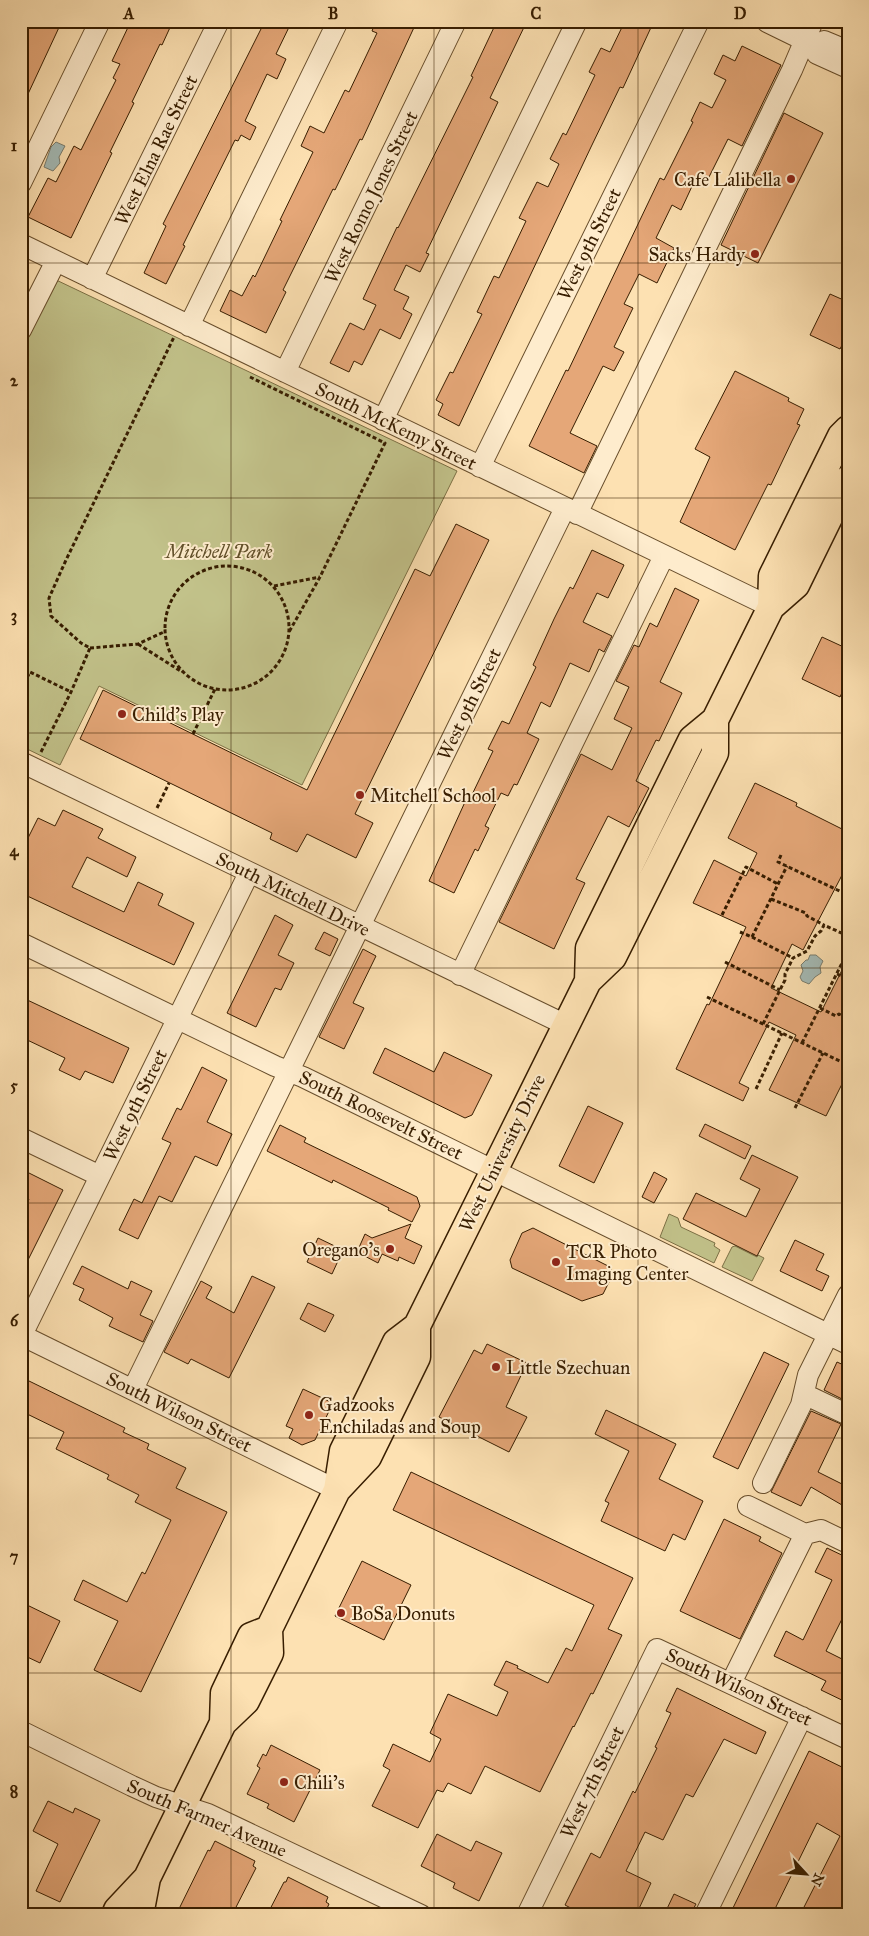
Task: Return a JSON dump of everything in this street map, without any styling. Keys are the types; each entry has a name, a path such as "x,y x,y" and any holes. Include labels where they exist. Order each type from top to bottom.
{"main road":[{"name":"West University Drive","path":"771,607 772,576 840,436 848,429"},
{"name":"West University Drive","path":"140,1915 147,1878 222,1723 246,1701 266,1663 270,1653 269,1629 337,1490 343,1451 396,1342 417,1326 588,981 589,948 692,739 716,720 771,607 796,585 848,480"},
{"name":"West University Drive","path":"115,1915 147,1878"}],"street":[{"path":"21,183 100,21"},
{"name":"West Elna Rae Street","path":"92,279 219,21"},
{"path":"185,324 338,21"},
{"name":"West Romo Jones Street","path":"285,372 456,21"},
{"path":"383,420 577,21"},
{"name":"West 9th Street","path":"480,467 699,21"},
{"path":"813,21 810,43 817,54 848,68"},
{"path":"762,22 810,43 824,41 848,52"},
{"name":"West 9th Street","path":"133,1389 360,927 792,70 810,43"},
{"name":"South McKemy Street","path":"21,244 771,607"},
{"path":"21,330 56,261"},
{"path":"460,975 664,556"},
{"name":"South Mitchell Drive","path":"27,765 566,1025"},
{"name":"West 9th Street","path":"22,1335 250,872"},
{"name":"South Roosevelt Street","path":"21,943 494,1170 848,1344"},
{"path":"21,1138 100,1176"},
{"path":"763,1483 801,1405 808,1374 848,1295"},
{"name":"South Wilson Street","path":"22,1335 337,1490"},
{"path":"804,1394 844,1413"},
{"path":"748,1506 805,1534 821,1530 848,1544"},
{"path":"730,1683 805,1534"},
{"name":"South Wilson Street","path":"657,1649 848,1739"},
{"name":"West 7th Street","path":"527,1915 657,1649"},
{"path":"705,1915 802,1717"},
{"name":"South Farmer Avenue","path":"21,1731 132,1786 156,1797 208,1814 421,1915"}],"path":[{"path":"166,631 138,644 90,648 81,643 51,616 49,598 66,560 185,324"},
{"path":"138,644 200,684 215,689 236,689 256,683 273,670 284,652 289,632 320,577 385,443 244,374"},
{"path":"187,675 176,662 168,648 166,631 167,612 175,594 188,580 204,570 222,566 241,567 259,574 274,586 283,600 288,615 289,632"},
{"path":"274,586 320,577"},
{"path":"27,765 71,692 90,648"},
{"path":"21,689 30,672 71,692"},
{"path":"193,734 215,689"},
{"path":"155,813 169,782"},
{"path":"781,855 778,862 848,895"},
{"path":"752,937 787,866"},
{"path":"722,914 746,867 778,884"},
{"path":"771,898 806,913 807,916 848,936"},
{"path":"763,1024 785,980 785,974 793,958 807,951 815,936 824,925"},
{"path":"740,932 793,958"},
{"path":"802,1043 848,951"},
{"path":"725,962 780,990"},
{"path":"837,974 848,979"},
{"path":"707,997 848,1065"},
{"path":"820,1008 836,1016 838,1014 848,1019"},
{"path":"756,1089 782,1033"},
{"path":"795,1108 822,1053"}],"green space":[{"name":"Mitchell Park","path":"52,278 457,471 302,785 99,686 60,765 21,746 21,343"},
{"path":"669,1214 678,1218 681,1227 715,1243 714,1246 720,1250 714,1263 660,1237"},
{"path":"735,1246 757,1257 758,1255 764,1258 752,1281 722,1267 732,1247"}],"water":[{"path":"56,142 65,146 59,157 60,163 53,171 44,167 51,147"},
{"path":"810,955 816,955 823,961 820,967 821,973 809,984 802,981 800,977 803,971 801,965 808,960"}],"building":[{"path":"21,21 62,21 21,109"},
{"path":"131,21 173,21 132,102 134,103 110,152 112,153 71,238 28,217 48,178 56,182 74,146 81,150 116,80 113,78 120,64 112,61"},
{"path":"265,21 292,21 276,54 286,59 277,79 267,74 245,121 256,127 250,140 241,135 238,141 235,140 183,245 185,246 166,284 144,273 166,226 163,224"},
{"path":"376,21 417,21 362,140 360,139 335,190 333,189 283,290 286,292 266,333 220,311 230,290 242,296 253,275 255,277 313,152 301,146 310,126 324,133 345,90 349,92 377,33 372,31"},
{"path":"497,21 527,21 490,98 498,102 426,253 429,254 420,272 406,265 394,290 409,297 403,309 412,314 400,339 380,329 362,365 354,361 349,372 330,363 350,323 364,330 376,305 363,299 397,227 473,77 471,76"},
{"path":"625,21 654,21 623,88 620,87 591,147 459,426 438,415 443,404 436,400 450,372 453,373 482,314 477,312 494,276 499,278 526,221 519,218 537,182 548,187 559,164 550,159 563,133 566,135 595,75 589,72 601,48 610,52"},
{"path":"742,46 781,65 742,146 728,139 704,187 694,182 681,210 672,205 656,238 674,248 657,283 639,274 624,304 633,308 614,347 624,352 614,371 603,366 570,433 597,446 584,473 529,446 566,370 568,371 660,178 664,180 693,122 691,121 700,102 712,108 726,80 714,74 723,55 735,61"},
{"path":"784,113 823,133 758,263 721,245"},
{"path":"830,294 848,302 848,334 840,349 810,335"},
{"path":"735,371 789,398 788,401 804,409 797,424 800,425 771,485 768,484 735,550 680,522 710,457 695,449"},
{"name":"Child's Play","path":"456,524 489,540 355,814 373,823 356,858 307,834 297,852 270,839 272,833 80,739 103,690 307,790 415,569 430,576"},
{"path":"592,550 624,565 608,598 597,593 583,622 612,636 604,652 599,649 589,672 570,663 550,707 541,702 527,733 539,739 517,785 514,784 508,796 501,793 485,826 489,828 478,851 475,849 454,893 429,881 465,802 468,803 493,751 488,749 502,721 509,724 536,667 533,665 554,619 570,587 573,589"},
{"path":"675,588 699,600 660,682 682,693 659,741 656,740 636,781 649,788 629,827 608,816 576,879 585,883 554,949 499,922 581,754 612,770 632,728 614,719 629,687 616,681 634,645 639,647 650,623 657,627"},
{"path":"822,637 848,649 848,680 840,697 802,679"},
{"path":"755,783 797,803 796,806 848,832 848,863 803,950 792,944 771,988 821,1012 848,958 848,1072 826,1116 769,1090 796,1035 769,1022 739,1083 749,1088 743,1101 676,1069 746,927 693,903 714,860 746,876 757,853 728,838"},
{"path":"63,810 103,829 98,838 136,857 127,877 87,857 72,887 124,912 138,882 163,894 158,905 194,923 174,965 21,893 21,852 38,818 55,826"},
{"path":"275,915 293,925 278,955 294,963 281,990 275,988 256,1027 227,1013"},
{"path":"324,932 338,939 330,956 315,949"},
{"path":"363,949 376,956 353,1003 364,1008 344,1049 319,1037"},
{"path":"21,997 129,1048 113,1083 85,1071 80,1080 59,1070 65,1058 21,1037"},
{"path":"385,1048 434,1072 444,1052 492,1075 472,1115 465,1118 373,1073"},
{"path":"202,1067 227,1080 207,1122 232,1134 217,1166 195,1156 172,1202 159,1196 138,1239 119,1230 134,1199 142,1203 171,1143 162,1139 177,1108 181,1110"},
{"path":"588,1106 623,1123 594,1183 559,1166"},
{"path":"705,1124 751,1146 745,1159 699,1136"},
{"path":"280,1125 306,1138 304,1142 417,1197 420,1206 412,1222 388,1210 389,1208 333,1180 332,1183 267,1151"},
{"path":"752,1155 798,1177 757,1256 683,1219 696,1193 746,1217 760,1189 740,1179"},
{"path":"21,1169 63,1190 21,1274 21,1217 29,1199 21,1195"},
{"path":"654,1172 667,1179 654,1203 642,1197"},
{"name":"Oregano's","path":"411,1224 405,1238 422,1246 414,1264 399,1257 398,1261 382,1254 378,1263 357,1252 365,1234 372,1238"},
{"name":"TCR Photo Imaging Center","path":"533,1228 610,1267 613,1274 603,1294 582,1301 512,1268 510,1260 522,1233"},
{"path":"318,1238 343,1250 332,1274 307,1262"},
{"path":"795,1240 824,1254 816,1270 829,1276 822,1291 780,1271"},
{"path":"82,1266 128,1289 131,1281 152,1291 140,1315 153,1321 143,1342 109,1326 113,1318 79,1300 84,1289 73,1284"},
{"path":"252,1276 275,1287 229,1378 191,1359 188,1364 164,1352 201,1281 212,1287 206,1298 234,1313"},
{"path":"308,1303 334,1315 325,1332 300,1319"},
{"path":"487,1344 527,1363 506,1407 527,1417 509,1452 439,1417 474,1350 482,1354"},
{"path":"764,1352 789,1364 738,1469 713,1457"},
{"path":"837,1362 848,1367 848,1402 824,1390"},
{"path":"27,1380 125,1428 123,1432 149,1444 147,1449 186,1468 176,1488 227,1512 141,1692 94,1670 118,1621 74,1600 83,1580 127,1602 142,1572 145,1574 171,1520 135,1502 139,1495 107,1479 109,1475 56,1449 64,1432 21,1411 21,1391"},
{"name":"Gadzooks Enchiladas and Soup","path":"303,1389 333,1403 315,1440 302,1445 289,1438 293,1429 286,1426"},
{"path":"606,1410 676,1444 659,1479 703,1501 685,1540 673,1534 665,1551 601,1521 609,1503 605,1501 629,1451 595,1434"},
{"path":"811,1411 841,1424 818,1472 848,1487 848,1495 842,1505 811,1487 801,1506 771,1492"},
{"path":"411,1472 633,1578 608,1629 622,1635 593,1694 591,1693 573,1726 540,1792 485,1766 471,1794 448,1783 443,1792 437,1790 418,1828 372,1806 390,1770 383,1766 393,1744 430,1762 441,1739 430,1733 448,1694 497,1716 508,1692 494,1685 506,1661 548,1683 566,1648 572,1651 594,1605 393,1510"},
{"path":"724,1519 761,1537 759,1541 782,1553 740,1639 680,1611"},
{"path":"827,1548 848,1558 848,1607 826,1651 848,1662 848,1703 821,1690 826,1681 774,1656 786,1631 803,1640 832,1580 815,1572"},
{"path":"362,1561 411,1585 384,1640 335,1616"},
{"path":"25,1604 60,1621 40,1663 21,1654 21,1612"},
{"path":"677,1688 766,1732 756,1754 724,1739 693,1797 686,1794 663,1840 645,1832 626,1871 651,1883 636,1915 584,1915 565,1905 591,1853 600,1858 633,1791 635,1793 657,1748 655,1747 671,1713 666,1711"},
{"name":"Chili's","path":"271,1745 320,1770 294,1822 267,1808 269,1804 247,1794 260,1768 257,1766 263,1754 266,1756"},
{"path":"809,1751 848,1770 848,1908 845,1915 800,1915 840,1836 817,1823 772,1915 743,1915 732,1910"},
{"path":"48,1801 73,1813 75,1808 100,1820 60,1902 36,1891 58,1844 33,1831"},
{"path":"437,1834 471,1851 476,1841 502,1853 479,1901 453,1888 455,1883 421,1866"},
{"path":"215,1841 255,1861 253,1866 256,1868 232,1915 176,1915 208,1850 210,1851"},
{"path":"288,1877 328,1897 326,1902 329,1904 324,1915 267,1915"},
{"path":"674,1894 696,1904 690,1915 664,1915"}],"railway":[{"path":"21,1908 34,1915"}],"place":[{"name":"Cafe Lalibella","path":"791,179"},
{"name":"Sacks Hardy","path":"755,254"},
{"name":"Child's Play","path":"122,714"},
{"name":"Mitchell School","path":"360,795"},
{"name":"Oregano's","path":"390,1249"},
{"name":"TCR Photo Imaging Center","path":"556,1262"},
{"name":"Little Szechuan","path":"496,1367"},
{"name":"Gadzooks Enchiladas and Soup","path":"309,1415"},
{"name":"BoSa Donuts","path":"341,1613"},
{"name":"Chili's","path":"284,1782"}]}
